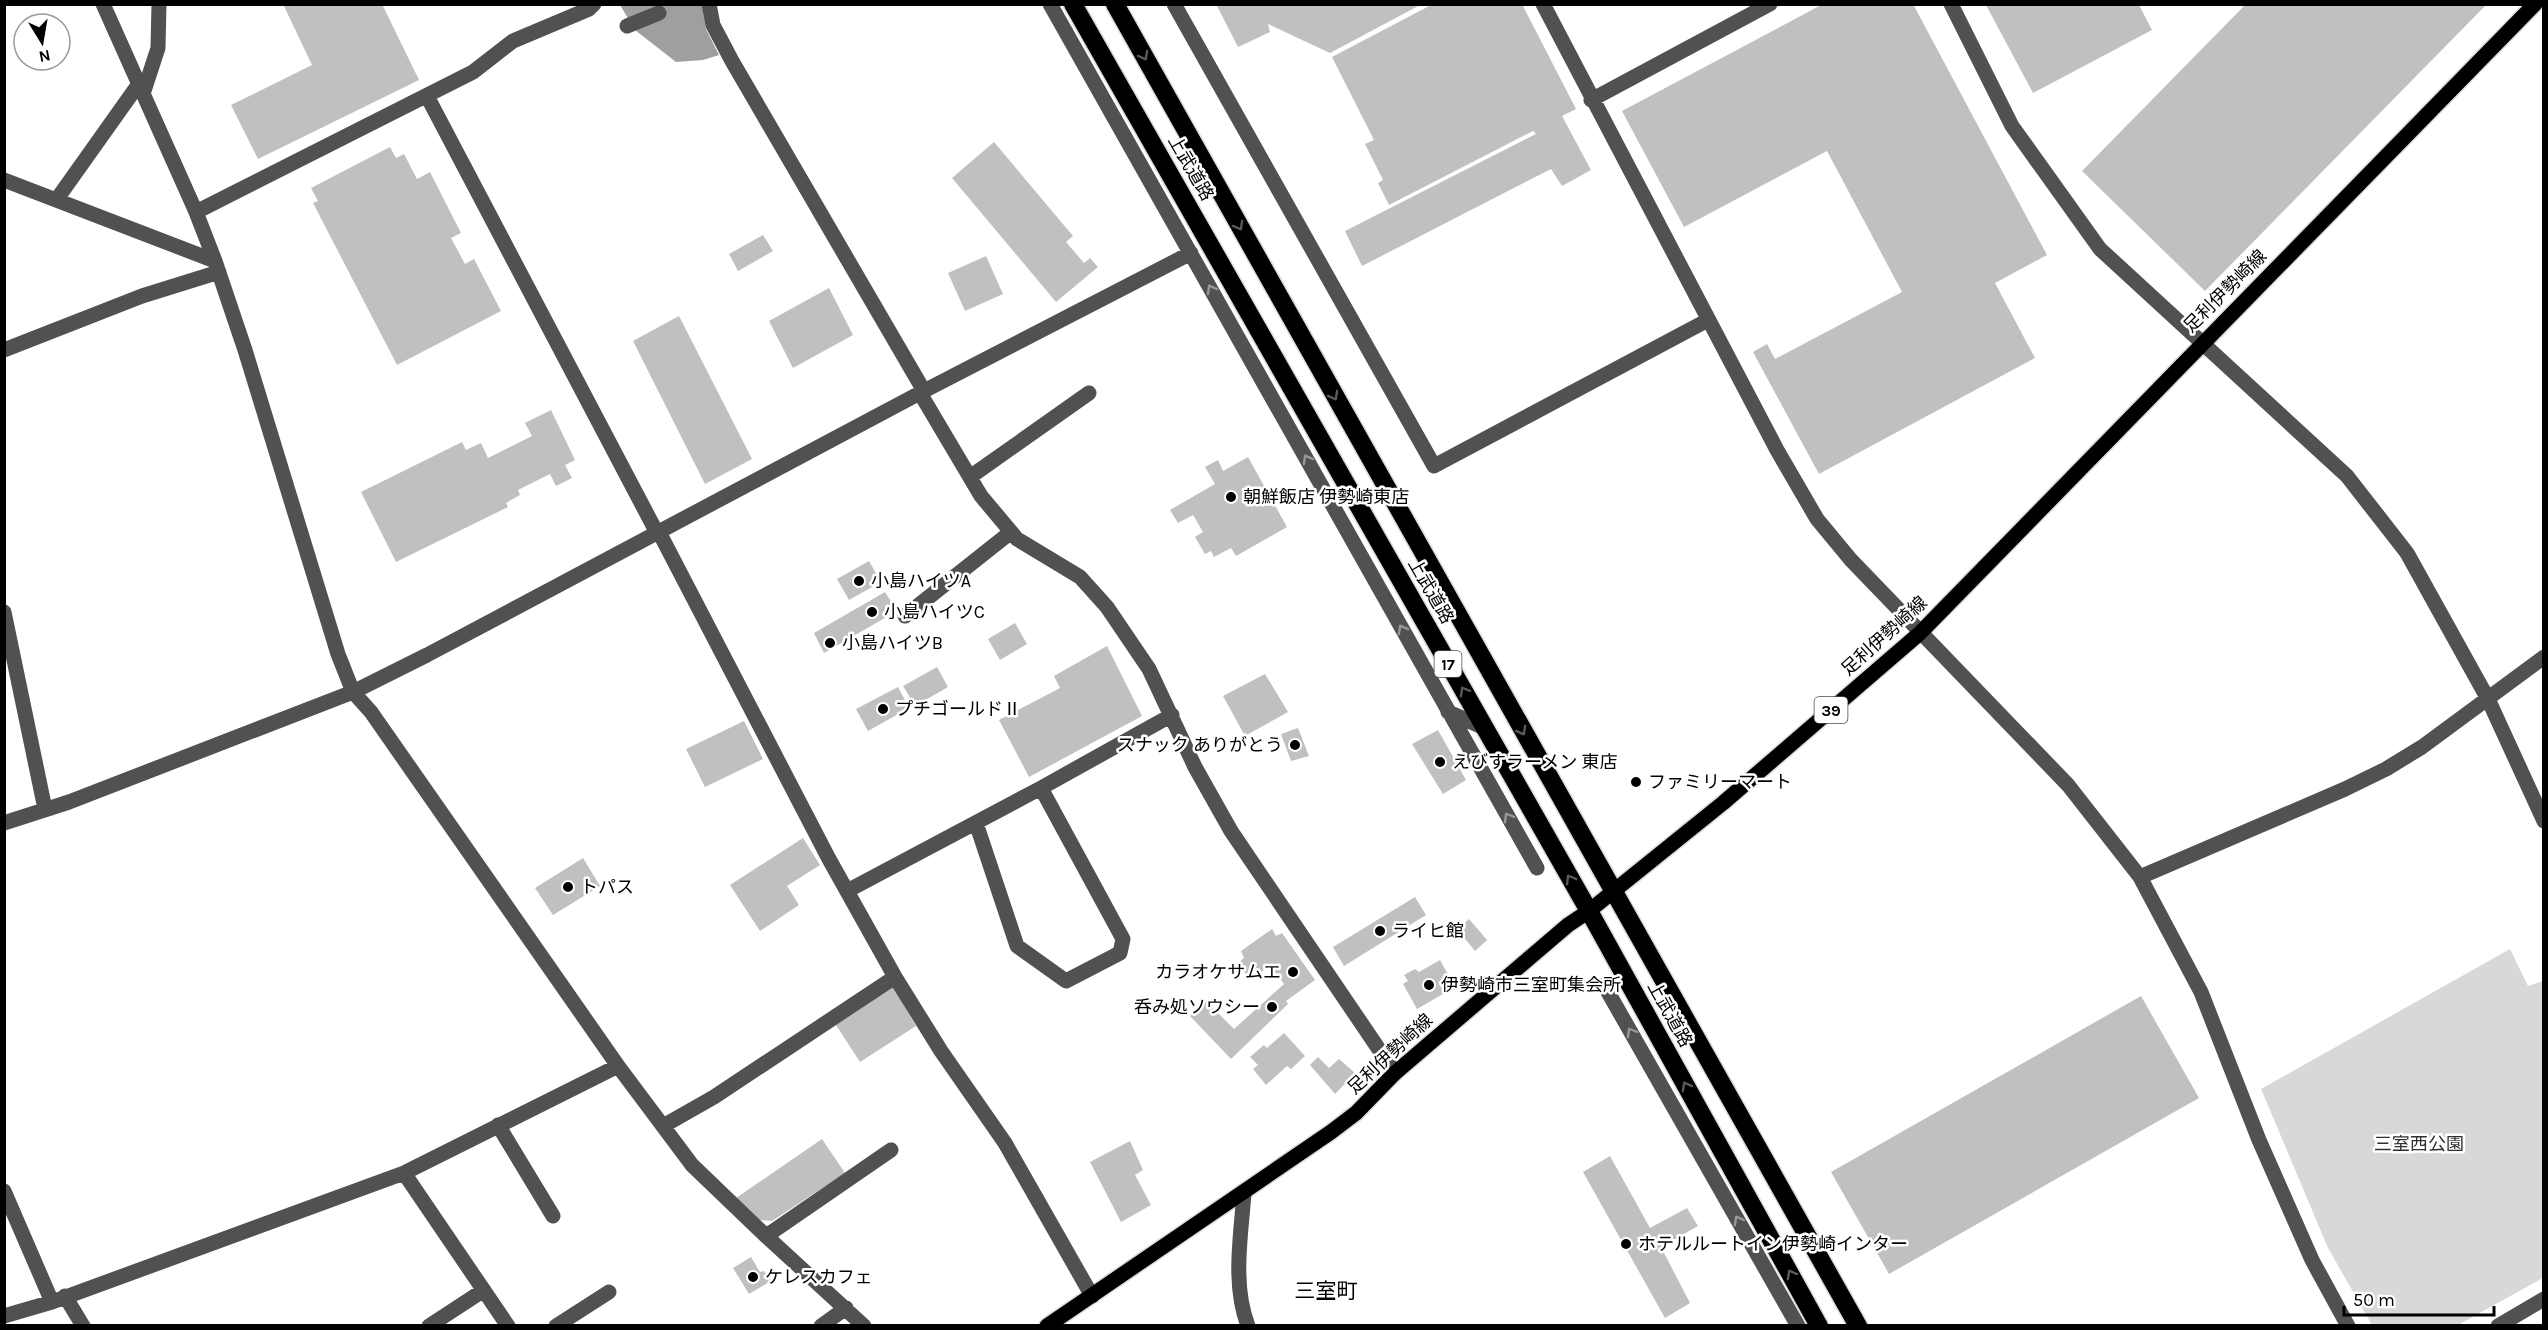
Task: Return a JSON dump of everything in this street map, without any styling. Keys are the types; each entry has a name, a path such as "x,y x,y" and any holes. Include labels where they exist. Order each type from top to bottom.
{"highway":[{"name":"上武道路","path":"1074,4 1589,911 1819,1326"},
{"name":"上武道路","path":"1115,4 1858,1326"}],"main road":[{"name":"足利伊勢崎線","path":"1047,1326 1244,1193 1356,1113 1395,1073 1568,925 1589,911 1723,803 1920,633 2202,342 2535,4"}],"street":[{"path":"103,4 196,212 217,267 338,654 353,692 371,712 618,1066 692,1165 765,1236 864,1326"},
{"path":"57,199 91,148 141,89 158,48 159,4"},
{"path":"196,212 473,72 513,41 590,9 594,4"},
{"path":"709,4 713,25 732,61 981,496 1017,539 1080,577 1107,607 1149,669 1195,767 1231,831 1395,1073"},
{"path":"1050,4 1537,868"},
{"path":"1174,4 1434,466 1708,320"},
{"path":"1543,4 1591,100 1708,320 1817,519 1851,560 2068,785 2140,877 2201,992 2274,1173 2312,1260 2349,1326"},
{"path":"1591,100 1770,4"},
{"path":"1951,4 2012,126 2100,249 2348,476 2407,553 2488,699 2544,821"},
{"path":"627,26 659,13"},
{"path":"428,96 847,891 895,977 941,1051 1005,1143 1092,1296"},
{"path":"4,180 57,199 217,267"},
{"path":"4,823 353,692 1191,253"},
{"path":"4,350 217,267"},
{"path":"970,477 1089,393"},
{"path":"905,616 1011,532"},
{"path":"4,612 45,809"},
{"path":"2140,877 2345,789 2385,769 2422,747 2544,657"},
{"path":"1448,712 1485,728"},
{"path":"847,891 1041,788 1172,715"},
{"path":"976,823 1017,946 1066,981 1120,953 1123,939 1041,788"},
{"path":"663,1126 714,1096 895,977"},
{"path":"1604,985 1798,1326"},
{"path":"4,1316 58,1299 404,1173 618,1066"},
{"path":"1700,1152 1703,1116"},
{"path":"498,1125 553,1216"},
{"path":"765,1236 891,1150"},
{"path":"404,1173 508,1326"},
{"path":"4,1191 58,1299 83,1326"},
{"path":"1244,1193 1239,1287 1248,1326"},
{"path":"429,1326 484,1290"},
{"path":"556,1326 609,1292"},
{"path":"2498,1326 2544,1299"},
{"path":"821,1326 846,1308"}],"green space":[{"name":"三室西公園","path":"2510,949 2528,986 2543,981 2543,1278 2458,1325 2372,1325 2328,1248 2261,1089"}],"shaded area":[{"path":"620,5 702,5 706,29 719,55 703,60 676,62 635,30"}],"building":[{"path":"283,4 382,4 419,80 258,159 231,105 312,65"},
{"path":"1216,4 1422,4 1330,53 1268,24 1270,32 1238,47"},
{"path":"1433,4 1522,4 1576,109 1562,116 1591,170 1562,186 1551,169 1362,266 1345,231 1536,134 1533,131 1389,205 1378,183 1383,180 1365,144 1374,140 1332,57"},
{"path":"1823,4 1913,4 2047,255 1995,283 2035,358 1819,474 1753,352 1767,344 1775,359 1902,292 1827,151 1684,227 1622,111"},
{"path":"2246,4 2487,4 2205,291 2082,171"},
{"path":"1986,5 2139,5 2152,30 2033,93"},
{"path":"994,142 1073,236 1066,242 1084,263 1090,258 1098,267 1056,302 952,178"},
{"path":"390,147 396,158 404,154 417,179 430,172 461,233 451,238 465,264 474,259 501,311 397,365 313,203 318,201 311,188"},
{"path":"763,235 773,251 738,271 729,254"},
{"path":"986,256 1003,294 965,311 948,273"},
{"path":"829,288 853,335 793,368 769,321"},
{"path":"679,316 752,459 705,484 633,341"},
{"path":"551,410 575,460 565,465 572,478 556,486 550,474 518,490 520,495 506,503 508,507 396,562 361,492 462,442 466,450 481,443 488,458 532,436 525,423"},
{"name":"朝鮮飯店 伊勢崎東店","path":"1248,457 1287,527 1236,556 1231,548 1214,557 1211,551 1205,554 1195,537 1203,532 1193,515 1178,523 1170,510 1215,484 1205,467 1218,460 1223,471"},
{"name":"小島ハイツA","path":"869,561 881,582 849,600 837,579"},
{"path":"885,592 897,611 824,653 814,633"},
{"path":"1015,623 1027,644 1000,660 988,639"},
{"path":"1107,646 1142,716 1029,777 999,720 1060,688 1054,676"},
{"path":"937,667 948,687 915,706 903,686"},
{"path":"1265,674 1288,712 1245,736 1223,696"},
{"name":"プチゴールドⅡ","path":"898,687 909,708 868,731 856,709"},
{"path":"744,721 763,759 705,787 686,749"},
{"name":"スナック ありがとう","path":"1298,728 1309,756 1291,761 1281,734"},
{"name":"えびすラーメン 東店","path":"1438,730 1466,780 1443,794 1412,744"},
{"path":"803,838 820,865 787,886 799,905 760,931 730,885"},
{"name":"トパス","path":"583,858 600,886 553,915 535,888"},
{"name":"ライヒ館","path":"1415,897 1426,915 1344,966 1333,947"},
{"path":"1469,919 1487,940 1475,951 1457,929"},
{"path":"1272,929 1276,936 1282,933 1315,980 1286,1001 1288,1004 1231,1059 1190,1016 1206,1001 1234,1029 1284,984 1270,965 1257,975 1254,972 1248,977 1238,963 1244,958 1241,951"},
{"name":"伊勢崎市三室町集会所","path":"1440,960 1455,987 1417,1009 1403,984 1408,981 1404,975 1415,969 1419,972"},
{"path":"893,987 916,1026 860,1062 836,1025"},
{"path":"2141,996 2199,1098 1889,1274 1831,1172"},
{"path":"1284,1033 1305,1056 1291,1069 1287,1066 1266,1085 1253,1069 1258,1065 1250,1057 1264,1045 1267,1048"},
{"path":"1318,1057 1329,1068 1339,1059 1355,1073 1335,1094 1310,1065"},
{"path":"822,1139 845,1173 772,1221 759,1220 736,1198"},
{"path":"1130,1141 1143,1170 1135,1175 1151,1205 1121,1222 1090,1162"},
{"path":"1610,1156 1650,1228 1687,1208 1698,1226 1661,1247 1690,1303 1665,1318 1583,1172"},
{"name":"ケレスカフェ","path":"751,1257 760,1272 764,1271 771,1281 749,1294 733,1268"}],"place":[{"name":"朝鮮飯店 伊勢崎東店","path":"1231,497"},
{"name":"小島ハイツA","path":"859,581"},
{"name":"小島ハイツC","path":"872,612"},
{"name":"小島ハイツB","path":"830,643"},
{"name":"プチゴールドⅡ","path":"883,709"},
{"name":"スナック ありがとう","path":"1295,745"},
{"name":"えびすラーメン 東店","path":"1440,762"},
{"name":"ファミリーマート","path":"1636,782"},
{"name":"トパス","path":"568,887"},
{"name":"ライヒ館","path":"1380,931"},
{"name":"カラオケサムエ","path":"1293,972"},
{"name":"伊勢崎市三室町集会所","path":"1429,985"},
{"name":"呑み処ソウシー","path":"1272,1007"},
{"name":"ホテルルートイン伊勢崎インター","path":"1626,1244"},
{"name":"ケレスカフェ","path":"753,1277"}],"district":[{"name":"三室町","path":"1326,1291"}]}
